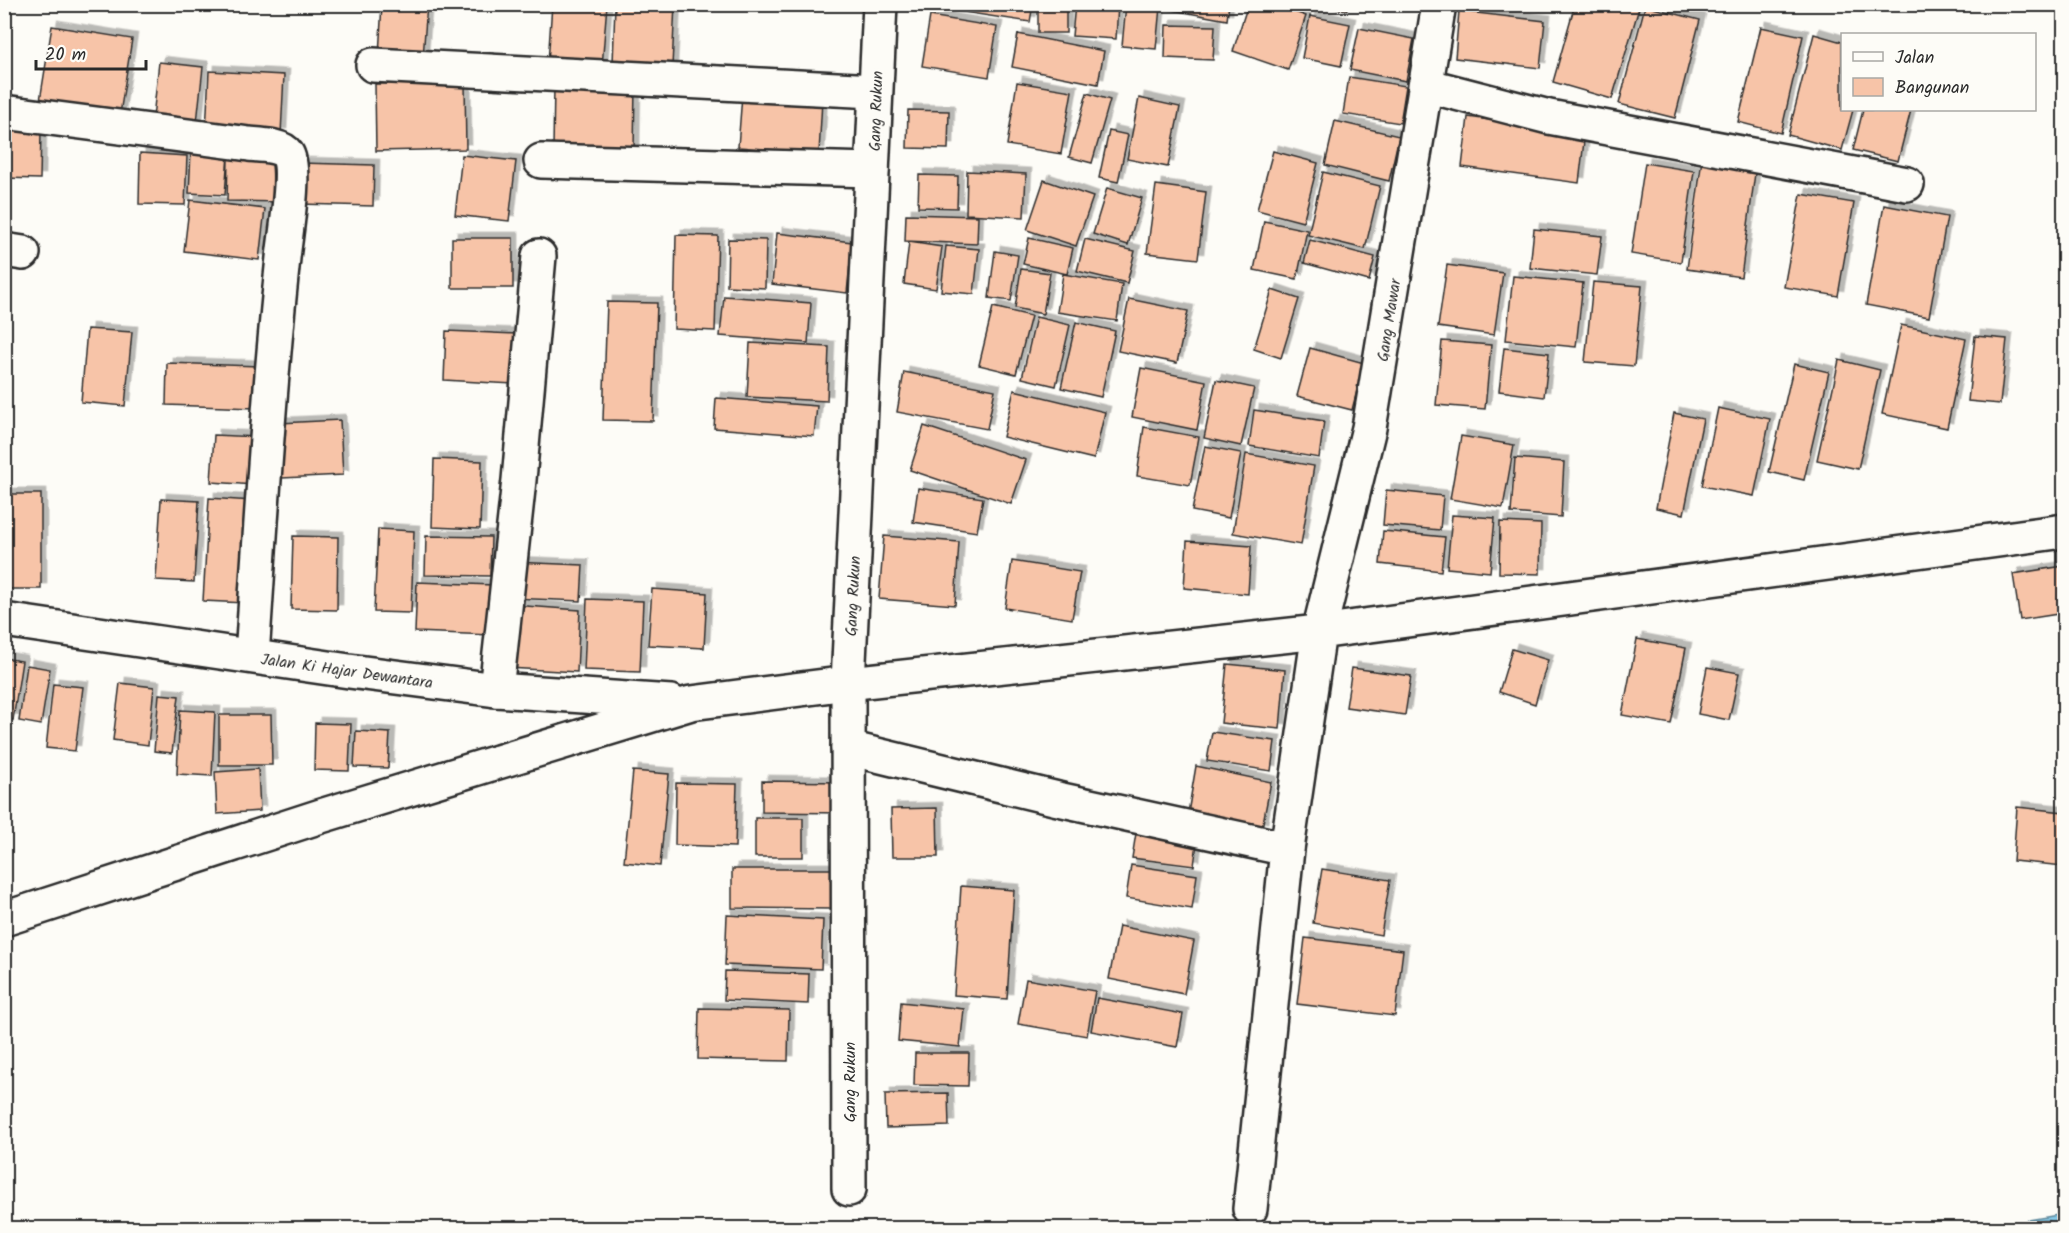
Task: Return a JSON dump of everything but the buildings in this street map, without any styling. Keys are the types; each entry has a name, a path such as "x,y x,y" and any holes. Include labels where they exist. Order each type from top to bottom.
{"street":[{"name":"Gang Rukun","path":"849,1189 848,683 880,4"},
{"name":"Gang Mawar","path":"1250,1209 1287,849 1319,632 1369,428 1384,349 1439,4"},
{"path":"373,65 875,91"},
{"path":"1425,85 1549,117 1907,184"},
{"path":"4,112 249,144 282,150 287,154 291,164 291,185 279,297 252,656"},
{"path":"542,161 872,170"},
{"path":"496,690 520,468 539,256"},
{"path":"4,919 321,816 691,703 848,683 1319,632 2064,531"},
{"name":"Jalan Ki Hajar Dewantara","path":"4,620 349,671 496,690 691,703"},
{"path":"848,748 1058,799 1287,849"}],"water":[{"path":"2064,1215 2064,1228 1981,1228"}]}
